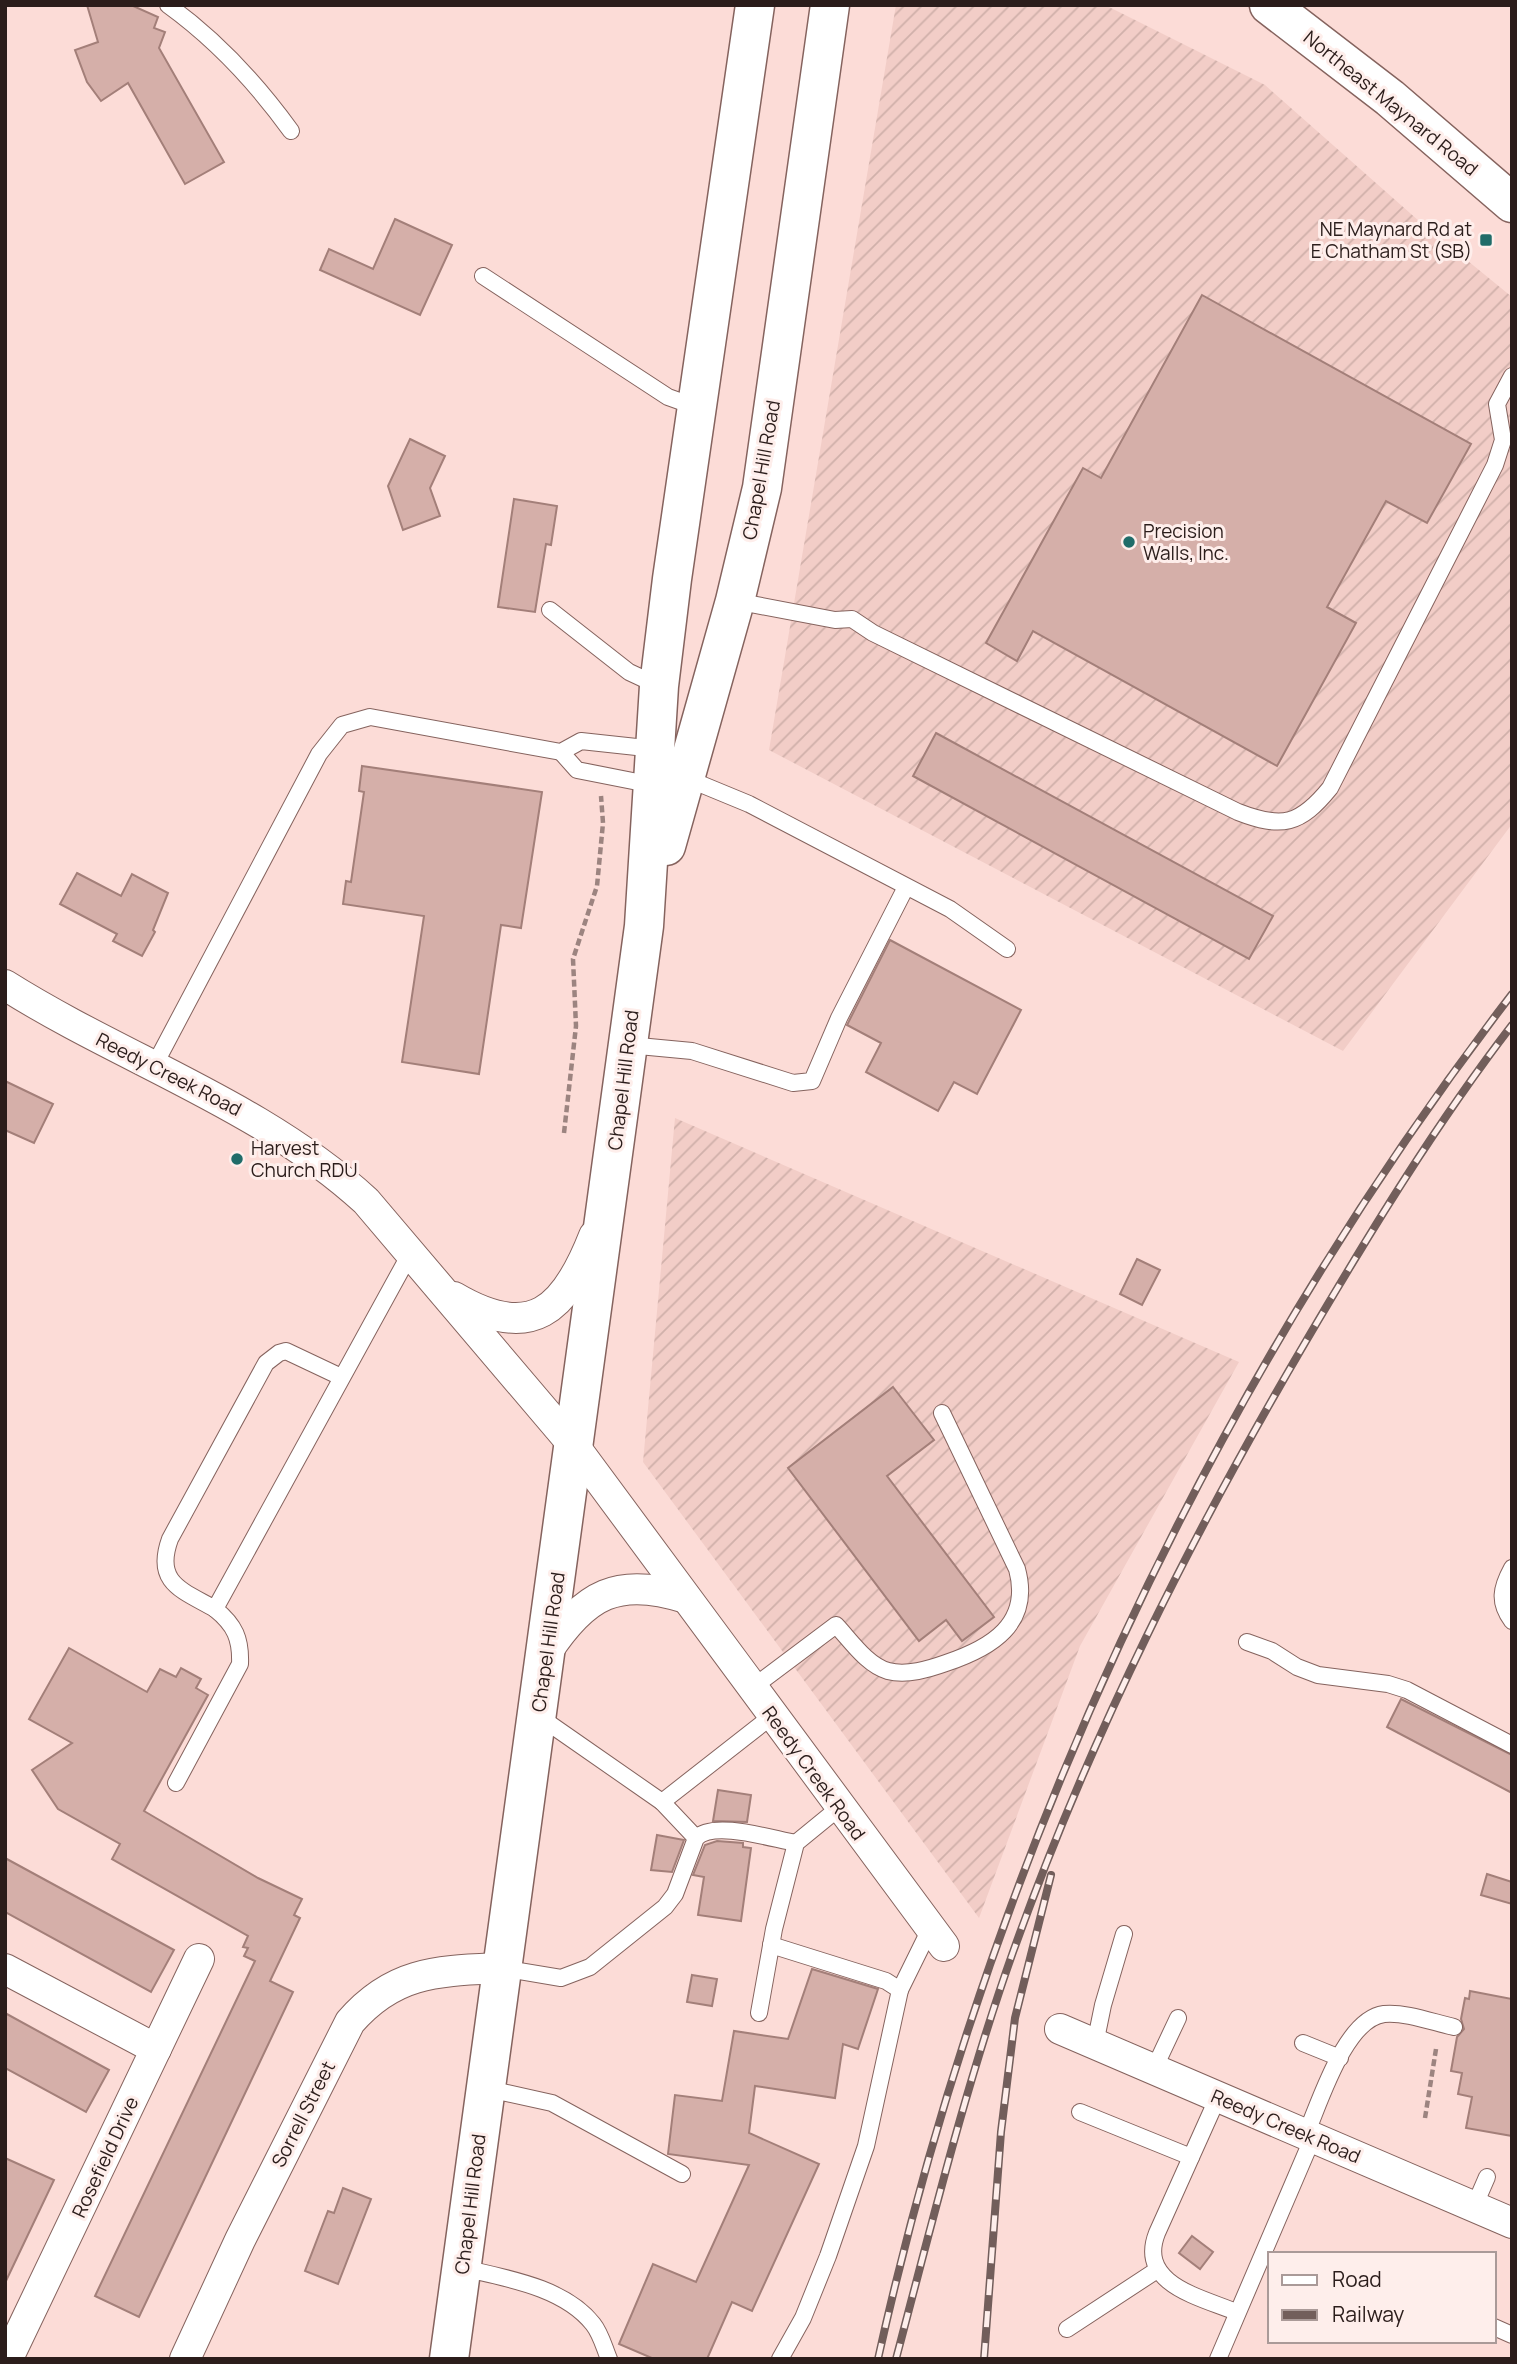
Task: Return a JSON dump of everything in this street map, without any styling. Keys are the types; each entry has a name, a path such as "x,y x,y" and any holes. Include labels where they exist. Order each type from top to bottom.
{"main road":[{"name":"Chapel Hill Road","path":"449,2359 644,926 664,771 659,686 696,407 755,5"},
{"name":"Chapel Hill Road","path":"664,771 735,601 762,488 830,5"},
{"name":"Northeast Maynard Road","path":"1269,5 1390,98 1512,203"}],"street":[{"name":"Reedy Creek Road","path":"5,985 88,1032 237,1108 335,1173 366,1201 575,1447 937,1937"},
{"name":"Reedy Creek Road","path":"444,1291 481,1311 509,1319 526,1317 553,1307 582,1266 608,1199"},
{"path":"547,1652 582,1607 610,1591 661,1590 686,1598"},
{"name":"Rosefield Drive","path":"11,2355 199,1959"},
{"name":"Sorrell Street","path":"185,2359 240,2241 349,2022 374,1996 418,1975 440,1970 501,1968"},
{"path":"5,1969 156,2049"},
{"name":"Reedy Creek Road","path":"1060,2029 1512,2223"}],"lane":[{"path":"168,5 206,35 273,106 291,131"},
{"path":"483,276 668,397 696,407"},
{"path":"735,601 835,620 852,618 873,633 1238,812 1262,821 1284,823 1303,817 1330,788 1482,490 1503,440 1497,404 1512,376"},
{"path":"550,610 629,673 659,686"},
{"path":"154,1066 319,754 342,725 370,717 561,752 581,741 664,771 749,804 950,909 1007,949"},
{"path":"561,752 577,771 664,771"},
{"path":"628,1045 692,1051 793,1083 812,1081 839,1018 906,887"},
{"path":"215,1609 411,1252"},
{"path":"176,1783 240,1664 240,1648 235,1629 215,1609 181,1590 166,1574 163,1564 166,1552 177,1527 272,1356 286,1351 294,1353 341,1377"},
{"path":"752,1688 836,1625 871,1662 887,1671 905,1673 977,1653 996,1640 1009,1625 1021,1602 1017,1569 942,1413"},
{"path":"1512,1569 1502,1592 1502,1604 1512,1621"},
{"path":"1247,1642 1272,1651 1297,1667 1318,1675 1388,1684 1407,1690 1512,1745"},
{"path":"537,1716 662,1802 696,1838"},
{"path":"662,1802 772,1716"},
{"path":"759,2013 771,1945 796,1843 839,1807"},
{"path":"501,1968 561,1978 590,1967 665,1908 675,1894 696,1838 703,1831 719,1829 796,1843"},
{"path":"1095,2044 1102,2005 1124,1934"},
{"path":"780,2359 803,2318 823,2269 866,2146 900,1990 937,1937"},
{"path":"771,1945 886,1981 900,1990"},
{"path":"1218,2359 1340,2058 1355,2031 1374,2016 1399,2015 1454,2027"},
{"path":"1154,2069 1178,2018"},
{"path":"1303,2043 1340,2058"},
{"path":"484,2088 552,2103 682,2174"},
{"path":"1218,2097 1153,2243 1152,2262 1175,2287 1236,2312"},
{"path":"1080,2112 1191,2157"},
{"path":"1474,2207 1487,2177"},
{"path":"463,2269 522,2283 574,2308 594,2326 609,2359"},
{"path":"1068,2329 1157,2270"},
{"path":"1496,2328 1512,2336"}],"path":[{"path":"564,1133 576,1026 573,960 591,912 597,886 603,823 601,795"},
{"path":"1425,2118 1436,2049"}],"shaded area":[{"path":"896,5 1105,5 1265,85 1419,221 1512,297 1512,824 1343,1051 769,750"},
{"path":"675,1118 1239,1362 1080,1646 979,1918 643,1462"}],"building":[{"path":"87,5 131,5 158,17 154,28 165,32 159,48 224,162 185,184 128,83 101,101 87,82 75,50 98,42"},
{"path":"395,219 452,245 420,315 320,270 329,249 373,269"},
{"name":"Precision Walls, Inc.","path":"1202,295 1471,444 1427,523 1386,501 1327,607 1356,623 1277,766 1033,631 1017,661 986,643 1083,468 1101,478"},
{"path":"410,439 445,456 430,488 440,516 403,530 388,486"},
{"path":"514,499 557,506 551,545 546,544 535,612 498,607"},
{"path":"936,733 1273,916 1249,959 913,776"},
{"path":"362,766 542,792 521,928 501,925 479,1074 402,1062 424,916 343,904 346,881 351,882 364,792 359,791"},
{"path":"77,873 121,896 132,874 168,893 153,930 155,932 142,956 113,941 117,934 60,904"},
{"path":"890,940 1021,1010 977,1094 954,1082 938,1111 866,1072 881,1043 847,1025"},
{"path":"5,1081 53,1104 34,1143 5,1130"},
{"path":"1137,1259 1160,1270 1142,1305 1120,1294"},
{"path":"893,1387 934,1440 887,1476 994,1617 962,1641 946,1620 919,1641 788,1468"},
{"path":"69,1648 147,1692 160,1669 176,1677 181,1668 201,1679 196,1688 208,1695 144,1811 258,1878 302,1899 294,1915 300,1918 270,1981 293,1992 139,2317 95,2296 255,1961 244,1956 248,1948 243,1947 248,1936 112,1859 120,1844 58,1809 32,1770 72,1743 29,1719"},
{"path":"1401,1699 1512,1755 1512,1793 1387,1727"},
{"path":"718,1790 751,1795 747,1822 713,1821"},
{"path":"657,1835 684,1840 672,1872 651,1870"},
{"path":"717,1841 743,1843 743,1847 751,1848 741,1921 698,1915 704,1877 693,1875 705,1845"},
{"path":"5,1858 174,1950 151,1992 5,1912"},
{"path":"1487,1874 1512,1882 1512,1904 1481,1895"},
{"path":"812,1969 878,1989 858,2049 843,2044 835,2098 755,2086 749,2133 819,2164 752,2311 732,2302 707,2359 654,2359 619,2344 653,2264 696,2282 749,2165 668,2154 675,2095 722,2101 734,2031 788,2039"},
{"path":"692,1975 717,1979 712,2006 687,2002"},
{"path":"1470,1991 1512,1999 1512,2136 1466,2128 1472,2097 1458,2094 1462,2073 1451,2071 1457,2037 1464,2029 1461,2019 1465,1998 1469,1999"},
{"path":"5,2013 109,2070 86,2112 5,2068"},
{"path":"5,2158 54,2180 5,2283"},
{"path":"343,2188 371,2199 338,2284 305,2271 328,2211 334,2213"},
{"path":"1192,2236 1213,2252 1200,2269 1179,2253"}],"railway":[{"path":"878,2359 924,2175 980,1994 1046,1816 1121,1642 1205,1472 1299,1307 1401,1147 1512,994"},
{"path":"896,2359 950,2154 996,2002 1043,1872 1110,1714 1146,1637 1225,1485 1309,1336 1406,1178 1457,1100 1512,1025"},
{"path":"984,2359 1001,2132 1015,2018 1051,1875"}],"place":[{"name":"NE Maynard Rd at E Chatham St (SB)","path":"1486,240"},
{"name":"Precision Walls, Inc.","path":"1129,542"},
{"name":"Harvest Church RDU","path":"237,1159"}]}
